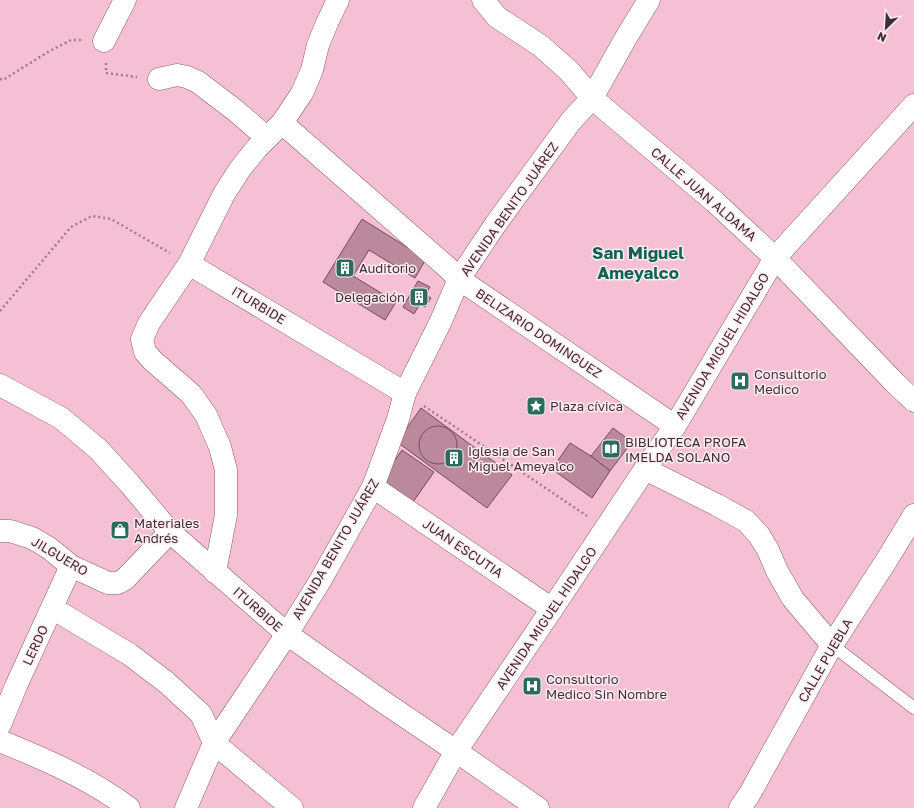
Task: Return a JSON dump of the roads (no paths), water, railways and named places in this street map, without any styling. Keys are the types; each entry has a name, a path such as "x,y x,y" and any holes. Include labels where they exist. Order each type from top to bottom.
{"street":[{"path":"104,41 125,0"},
{"path":"215,572 226,515 226,470 220,447 206,415 191,394 153,362 145,352 142,339 149,323 189,264 224,194 240,169 257,148 282,123 302,93 312,70 318,45 338,0"},
{"name":"CALLE JUAN ALDAMA","path":"484,0 497,17 541,46 569,71 592,98 715,202 775,258 914,401"},
{"name":"AVENIDA BENITO JUÁREZ","path":"186,808 214,743 287,634 320,581 373,487 398,419 405,393 440,323 459,279 495,225 571,121 592,98 649,0"},
{"path":"159,79 177,75 187,77 198,82 236,111 267,138"},
{"name":"AVENIDA MIGUEL HIDALGO","path":"424,808 456,751 675,426 775,258 914,105"},
{"name":"BELIZARIO DOMINGUEZ","path":"282,123 459,279 675,426"},
{"name":"ITURBIDE","path":"189,264 405,393"},
{"name":"ITURBIDE","path":"0,385 61,418 98,449 170,532 287,634 538,808"},
{"path":"645,470 717,505 746,521 759,535 793,599 832,645"},
{"name":"JUAN ESCUTIA","path":"373,487 552,609"},
{"name":"CALLE PUEBLA","path":"740,808 749,795 832,645 914,515"},
{"name":"JILGUERO","path":"0,531 10,531 32,538 49,548 71,566 108,583 118,583 125,579 170,532"},
{"name":"LERDO","path":"0,726 16,686 71,566"},
{"path":"52,608 129,654 166,682 201,714 214,743 292,808"},
{"path":"0,741 60,767 98,787 129,808"}],"lane":[{"path":"832,645 914,708"}],"place":[{"name":"Auditorio","path":"345,268"},
{"name":"Delegación","path":"419,297"},
{"name":"Consultorio Medico","path":"740,381"},
{"name":"Plaza cívica","path":"536,406"},
{"name":"BIBLIOTECA PROFA IMELDA SOLANO","path":"611,449"},
{"name":"Iglesia de San Miguel Ameyalco","path":"454,458"},
{"name":"Materiales Andrés","path":"120,530"},
{"name":"Consultorio Medico Sin Nombre","path":"532,686"}],"district":[{"name":"San Miguel Ameyalco","path":"638,263"}]}
